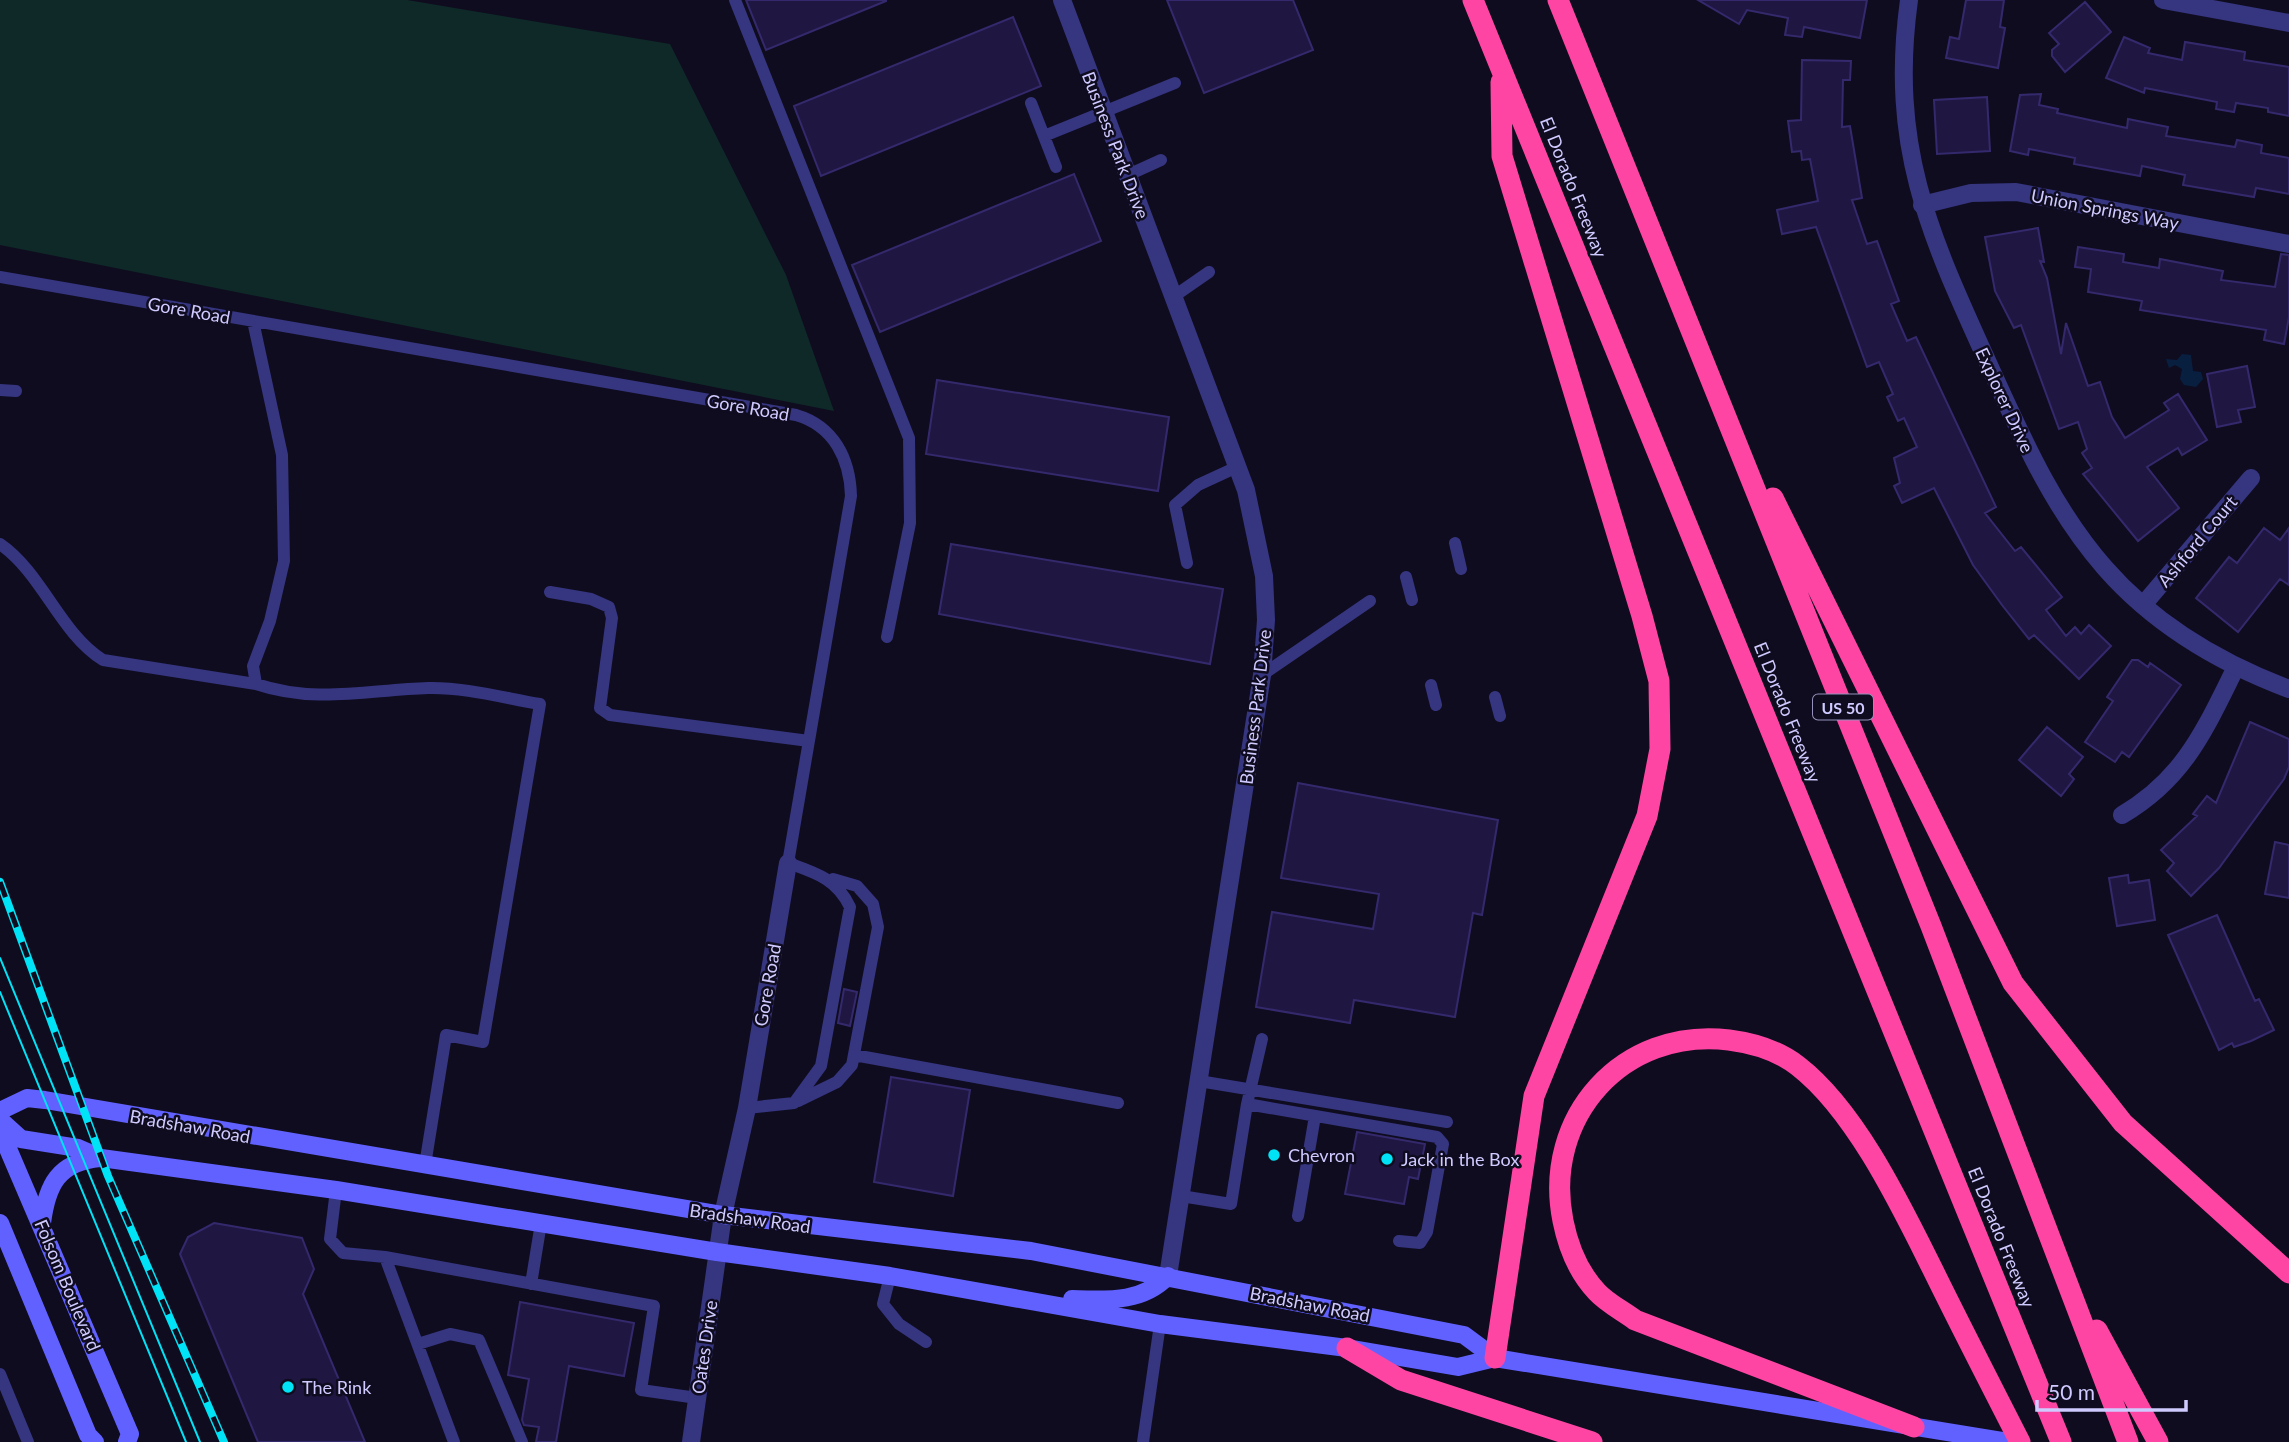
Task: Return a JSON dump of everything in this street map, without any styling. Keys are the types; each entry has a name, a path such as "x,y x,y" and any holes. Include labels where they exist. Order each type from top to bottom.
{"highway":[{"name":"El Dorado Freeway","path":"1472,0 2061,1442"},
{"name":"US 50","path":"1558,0 1931,926 2128,1442"},
{"path":"1495,1358 1534,1096 1647,816 1660,749 1659,681 1649,642 1502,156 1501,69"},
{"path":"1702,355 2013,983 2123,1123 2289,1273"},
{"path":"1914,1427 1635,1320 1596,1292 1568,1247 1558,1199 1561,1152 1581,1107 1614,1071 1656,1047 1704,1037 1752,1043 1797,1065 1831,1099 1892,1190 2020,1442"},
{"path":"2056,1253 2158,1442"},
{"path":"1347,1348 1401,1380 1592,1442"}],"main road":[{"name":"Bradshaw Road","path":"0,1111 27,1098 36,1099 723,1215 1031,1251 1464,1335 1495,1358"},
{"name":"Bradshaw Road","path":"0,1120 21,1139 78,1149 101,1158 336,1190 717,1252 890,1276 1160,1324 1347,1348 1458,1367 1495,1358 2008,1442"},
{"name":"Folsom Boulevard","path":"0,1130 130,1434 127,1442"},
{"path":"42,1223 50,1185 71,1165 83,1160 101,1158"},
{"path":"0,1223 88,1435 95,1442"},
{"path":"1006,1296 1115,1300 1142,1294 1157,1287 1168,1276"}],"street":[{"name":"Business Park Drive","path":"1062,0 1237,467 1257,532 1264,576 1266,620 1262,675 1168,1276"},
{"name":"Explorer Drive","path":"1909,0 1904,34 1904,106 1910,154 1922,205 1949,277 2050,494 2106,569 2143,605 2182,635 2236,667 2289,689"},
{"path":"2163,0 2289,23"},
{"name":"Union Springs Way","path":"1922,205 1971,193 2016,192 2289,244"},
{"name":"Ashford Court","path":"2143,605 2251,478"},
{"path":"2122,815 2157,791 2188,758 2236,667"},
{"name":"Gore Road","path":"723,1215 747,1108 788,863"},
{"name":"Oates Drive","path":"691,1442 723,1215"}],"lane":[{"path":"735,0 909,438 910,523 887,636"},
{"path":"1044,136 1175,83"},
{"path":"1031,103 1056,167"},
{"path":"1128,175 1161,160"},
{"path":"1173,297 1209,272"},
{"name":"Gore Road","path":"0,277 796,415 821,427 844,455 850,475 851,496 788,863"},
{"path":"253,321 282,455 284,561 271,621 253,666 256,684"},
{"path":"0,390 16,391"},
{"path":"1187,563 1175,505 1198,485 1237,467"},
{"path":"1455,543 1461,569"},
{"path":"0,544 34,574 76,635 89,651 103,660 256,684 283,693 318,697 431,688 540,704 482,1042 446,1035 425,1165"},
{"path":"1406,576 1412,600"},
{"path":"550,592 591,599 609,607 612,618 600,708 610,715 809,741"},
{"path":"1262,675 1370,601"},
{"path":"1431,685 1436,705"},
{"path":"1495,697 1500,716"},
{"path":"747,1108 794,1103 837,1082 852,1065 878,927 873,904 857,886 788,863"},
{"path":"794,1103 821,1066 850,906 842,889 825,876"},
{"path":"1181,1196 1231,1204 1247,1104 1262,1039"},
{"path":"854,1055 1118,1103"},
{"path":"1199,1081 1447,1122"},
{"path":"1247,1104 1437,1137 1443,1144 1427,1232 1420,1243 1399,1241"},
{"path":"1298,1216 1315,1116"},
{"path":"336,1190 330,1239 343,1253 385,1257 653,1306 641,1390 697,1398"},
{"path":"531,1284 541,1223"},
{"path":"385,1257 454,1442"},
{"path":"890,1276 883,1304 899,1324 926,1342"},
{"path":"1143,1442 1160,1324"},
{"path":"418,1344 450,1334 479,1340 522,1442"},
{"path":"0,1374 28,1442"}],"green space":[{"path":"0,0 407,0 670,44 786,275 834,411 0,245"}],"water":[{"path":"2182,354 2191,355 2193,371 2201,372 2203,379 2196,387 2184,385 2180,379 2182,369 2175,365 2169,368 2166,359 2177,360"}],"building":[{"path":"746,0 886,0 886,1 766,50"},
{"path":"1167,0 1293,0 1313,50 1204,93"},
{"path":"1698,0 1867,0 1860,38 1804,27 1802,37 1785,35 1788,18 1747,10 1739,24"},
{"path":"1966,0 2004,0 2000,27 2005,28 1998,68 1946,58 1950,37 1959,39"},
{"path":"2085,2 2111,32 2065,72 2052,56 2052,50 2059,44 2049,33"},
{"path":"1013,17 1041,86 821,176 794,106"},
{"path":"2124,37 2150,48 2148,53 2182,60 2185,42 2245,52 2244,60 2289,67 2289,116 2268,112 2268,108 2236,103 2234,112 2216,109 2217,102 2145,88 2144,93 2106,78"},
{"path":"1802,60 1851,61 1850,80 1843,80 1842,127 1850,126 1862,198 1852,200 1867,244 1877,241 1899,301 1891,304 1907,341 1916,337 1996,507 1985,513 2015,551 2021,547 2062,597 2046,610 2066,636 2075,627 2081,634 2089,625 2111,646 2079,679 2034,635 2029,639 2002,605 1973,565 1934,488 1902,503 1894,486 1900,483 1894,458 1917,447 1904,418 1898,421 1887,397 1893,394 1879,362 1867,367 1816,227 1782,234 1777,210 1818,201 1810,159 1802,160 1801,151 1792,152 1788,121 1801,120"},
{"path":"2041,94 2039,105 2058,109 2057,113 2127,128 2128,119 2168,127 2166,136 2235,147 2237,140 2262,145 2261,153 2289,158 2289,194 2256,188 2254,197 2183,185 2185,175 2142,166 2140,176 2074,164 2075,158 2029,149 2028,155 2010,151 2020,95"},
{"path":"1987,97 1990,151 1937,154 1934,100"},
{"path":"1074,174 1101,241 880,332 852,265"},
{"path":"2038,228 2044,262 2040,261 2047,278 2061,354 2066,323 2088,386 2100,382 2112,417 2125,438 2169,410 2164,403 2178,394 2207,440 2182,455 2178,448 2147,467 2179,508 2138,541 2083,474 2092,468 2082,453 2087,449 2078,422 2059,429 2021,325 2014,328 1995,291 1985,237"},
{"path":"2078,247 2124,254 2123,262 2159,268 2160,259 2223,271 2221,280 2275,287 2281,254 2289,255 2289,317 2284,344 2264,340 2266,330 2140,310 2142,301 2088,292 2091,269 2075,267"},
{"path":"2247,366 2255,407 2238,410 2241,422 2217,427 2207,374"},
{"path":"937,380 1169,417 1158,491 926,454"},
{"path":"2264,528 2280,540 2289,528 2289,585 2280,579 2238,632 2196,598 2229,557 2237,563"},
{"path":"951,544 1223,589 1210,664 939,614"},
{"path":"2132,660 2138,660 2148,667 2150,663 2181,685 2129,757 2122,752 2115,762 2085,742 2113,701 2107,697"},
{"path":"2250,722 2289,739 2289,767 2284,779 2219,868 2191,896 2167,871 2174,863 2161,850 2197,816 2193,814 2207,796 2216,803"},
{"path":"2047,727 2083,757 2069,774 2074,779 2061,796 2019,760"},
{"path":"1298,783 1498,820 1482,915 1473,913 1455,1017 1354,1000 1350,1023 1256,1007 1272,912 1373,929 1379,894 1281,878"},
{"path":"2275,842 2289,845 2289,898 2265,894"},
{"path":"2128,875 2129,883 2149,880 2155,920 2117,926 2109,878"},
{"path":"2217,915 2255,1001 2259,999 2274,1030 2251,1041 2234,1047 2232,1043 2219,1050 2168,935"},
{"path":"844,989 857,992 850,1026 838,1023"},
{"path":"891,1077 970,1090 953,1196 874,1182"},
{"name":"Jack in the Box","path":"1357,1132 1425,1144 1418,1179 1409,1177 1404,1204 1345,1194"},
{"name":"The Rink","path":"214,1223 302,1238 314,1269 303,1294 365,1442 258,1442 180,1254 188,1237"},
{"path":"520,1302 634,1323 624,1376 569,1366 556,1442 536,1442 539,1427 524,1425 522,1420 529,1379 508,1375"}],"tram line":[{"path":"0,958 200,1442"},
{"path":"0,992 186,1442"}],"railway":[{"path":"0,882 108,1176 224,1442"}],"place":[{"name":"Chevron","path":"1274,1155"},
{"name":"Jack in the Box","path":"1387,1159"},
{"name":"The Rink","path":"288,1387"}]}
